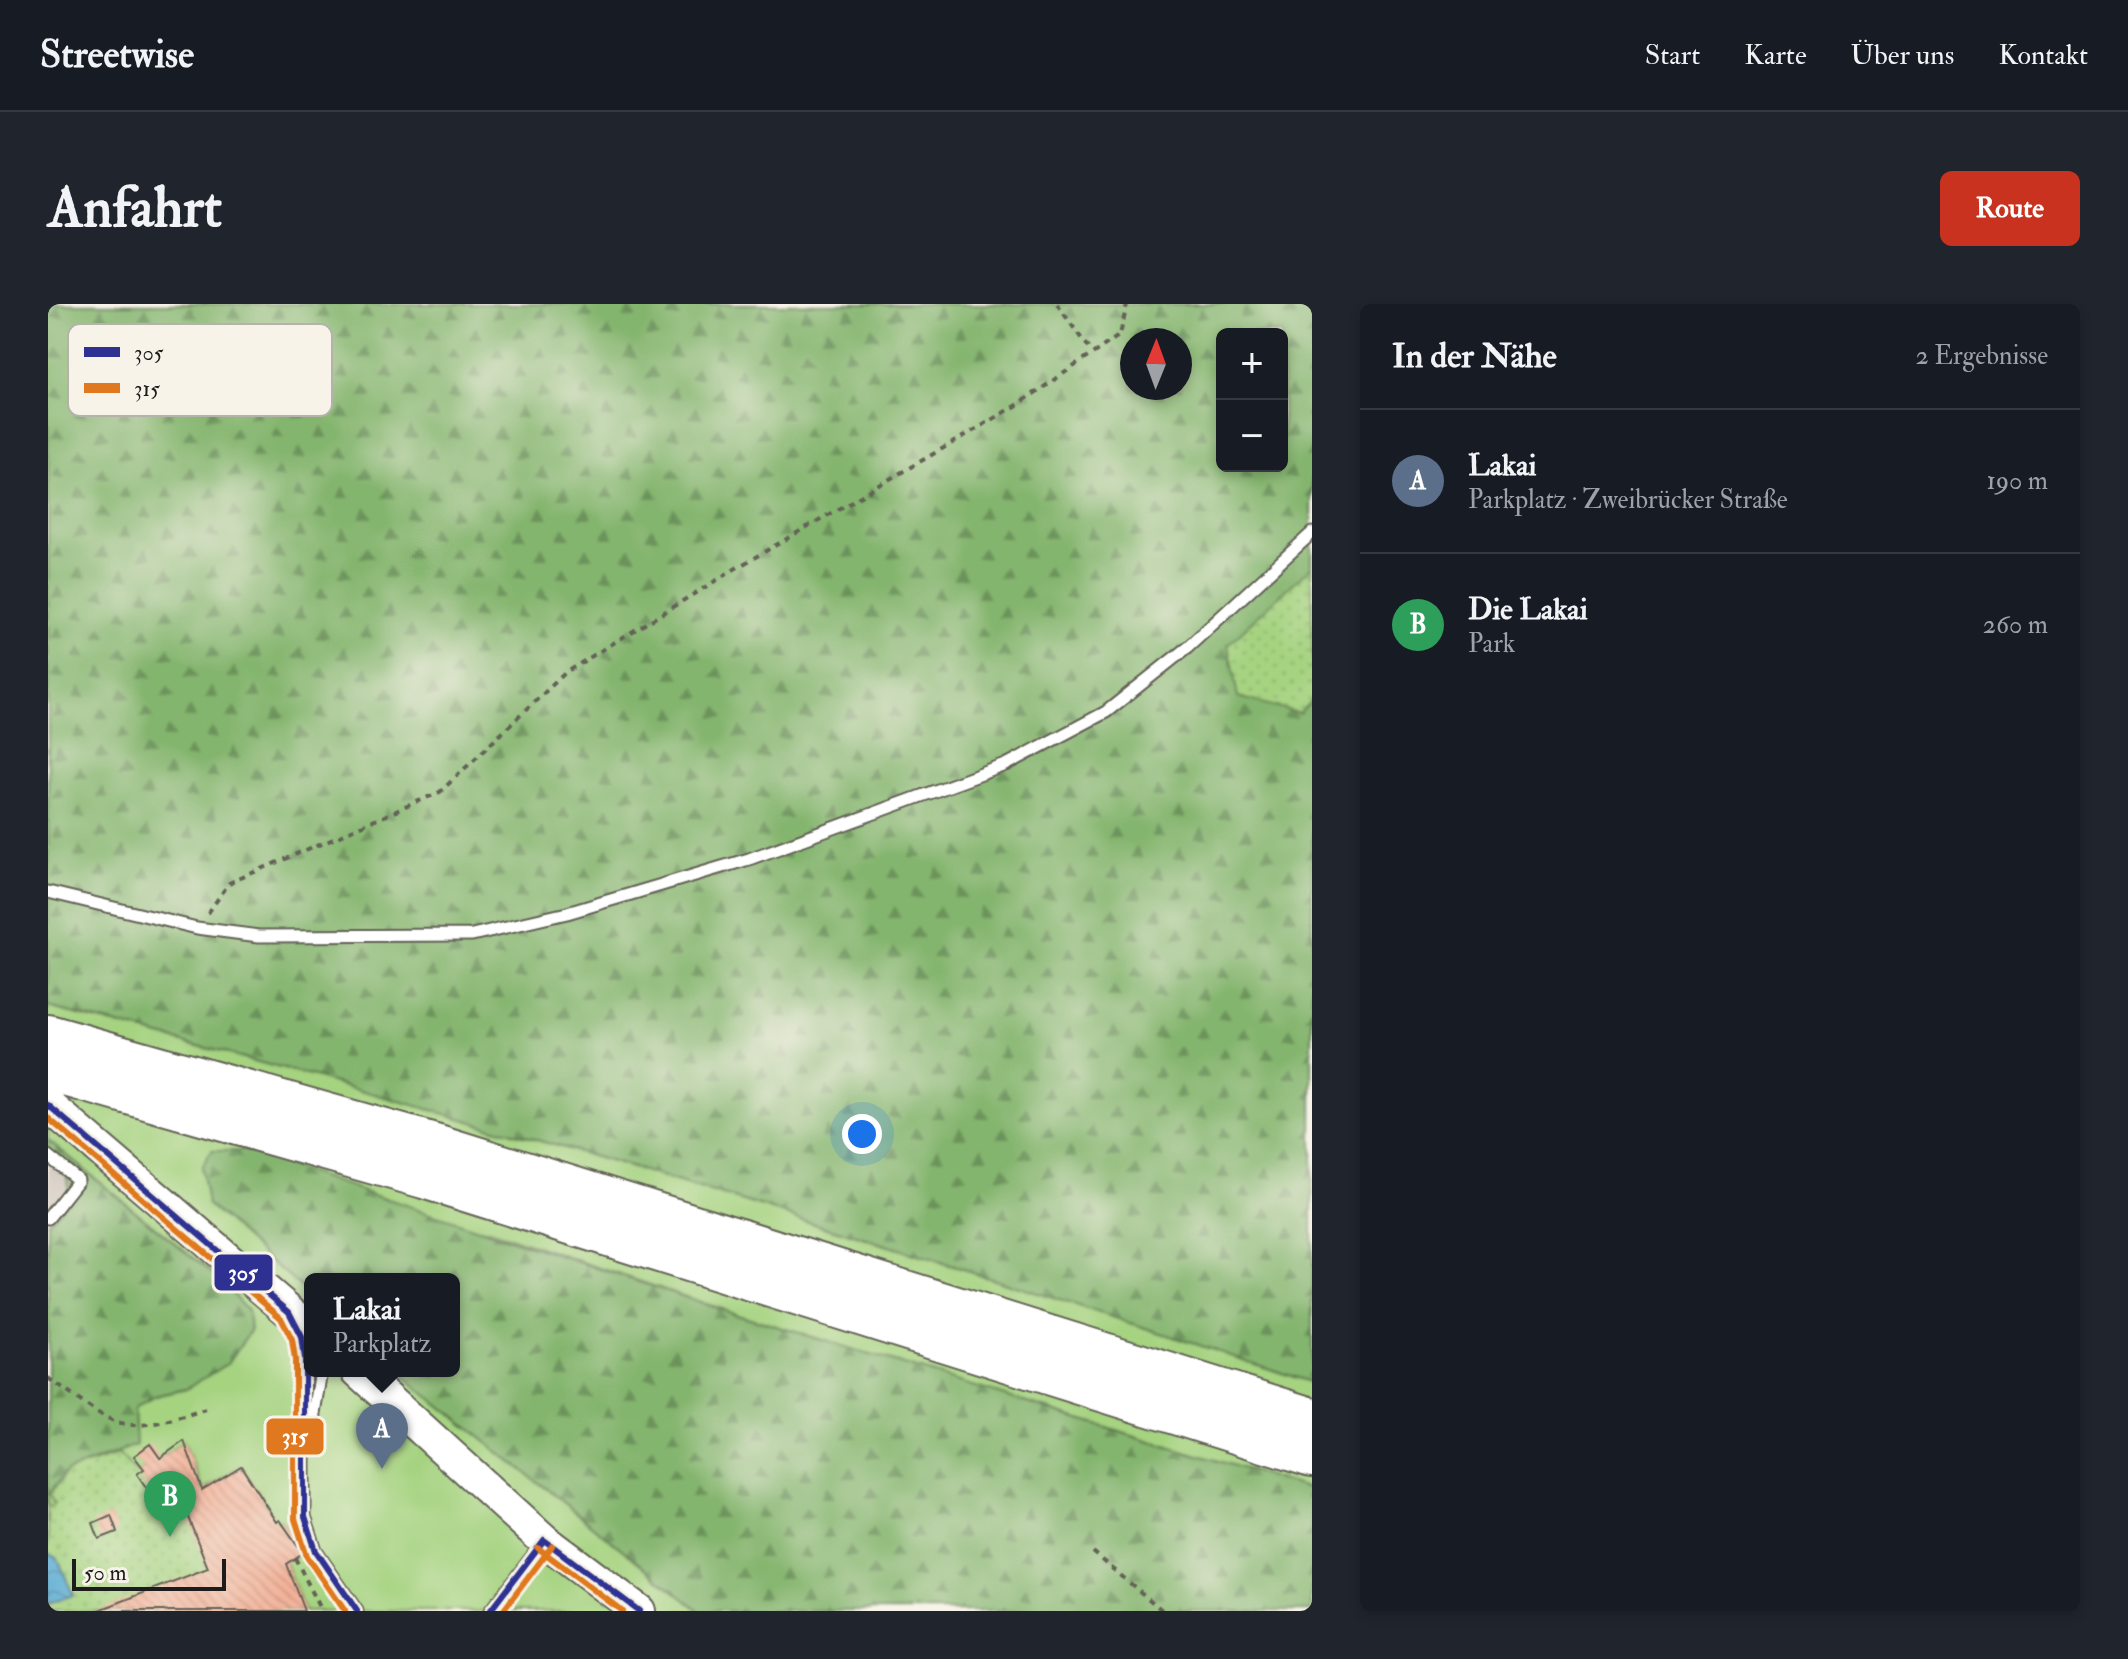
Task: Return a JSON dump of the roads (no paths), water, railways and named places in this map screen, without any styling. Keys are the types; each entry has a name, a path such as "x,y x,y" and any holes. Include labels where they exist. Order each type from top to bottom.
{"highway":[{"path":"67,1042 438,1146 1312,1419"},
{"path":"48,1070 424,1177 1312,1456"}],"main road":[{"path":"48,1105 300,1320"},
{"path":"365,1377 544,1540 639,1611"}],"lane":[{"path":"48,892 197,928 259,936 472,935 567,913 749,859 1006,765 1106,712 1188,647 1312,533"},
{"path":"48,1156 78,1180 48,1218"},
{"path":"300,1320 304,1352"},
{"path":"305,1377 305,1517 316,1551 357,1611"},
{"path":"303,1481 321,1377"},
{"path":"490,1611 544,1540"}],"water":[{"path":"48,1554 58,1558 73,1595 48,1604"}],"place":[{"name":"Lakai","path":"382,1469"},
{"name":"Die Lakai","path":"170,1537"}]}
